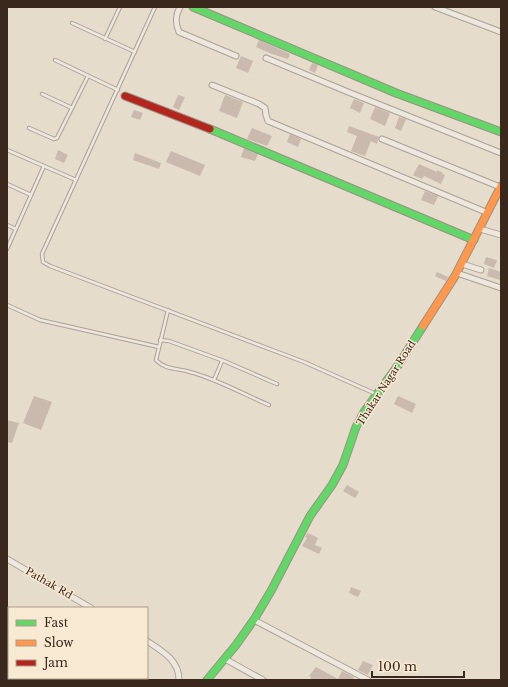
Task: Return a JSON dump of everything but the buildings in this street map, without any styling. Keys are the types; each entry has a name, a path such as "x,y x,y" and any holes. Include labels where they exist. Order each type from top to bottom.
{"street":[{"path":"180,7 176,13 176,25 179,32 236,56"},
{"path":"193,7 396,93 501,132"},
{"path":"436,7 501,32"},
{"path":"266,58 501,153"},
{"path":"212,85 259,104 265,108 268,121 488,213"},
{"path":"125,96 225,135 474,240"},
{"path":"382,139 501,186"},
{"name":"Thakar Nagar Road","path":"207,680 225,659 254,620 271,591 310,516 332,485 343,465 356,427 364,412 399,364 457,273 501,186"},
{"path":"480,229 501,235"},
{"path":"462,264 481,270"},
{"path":"457,273 501,288"},
{"name":"Pathak Rd","path":"7,559 89,607"},
{"path":"254,620 368,680"},
{"path":"148,642 168,655 175,662 179,674 179,680"},
{"path":"225,659 262,680"}],"lane":[{"path":"105,39 120,7"},
{"path":"156,7 42,254 43,262 50,266 304,362 376,394"},
{"path":"72,23 135,52"},
{"path":"55,60 118,90"},
{"path":"29,128 54,139 57,138 88,76"},
{"path":"42,94 72,108"},
{"path":"7,150 76,180"},
{"path":"7,249 44,166"},
{"path":"7,184 31,195"},
{"path":"7,225 16,229"},
{"path":"7,305 40,320 158,348"},
{"path":"168,310 156,360 164,366 191,372 214,380 269,405"},
{"path":"160,340 169,341 277,384"},
{"path":"214,380 222,361"}],"traffic: fast":[{"path":"193,7 396,93 501,132"},
{"path":"210,129 474,240"},
{"path":"207,680 236,645 255,618 271,591 310,516 332,485 343,465 356,427 364,412 399,364 423,326"}],"traffic: slow":[{"path":"423,326 455,276 501,186"}],"traffic: jam":[{"path":"125,96 210,129"}]}
